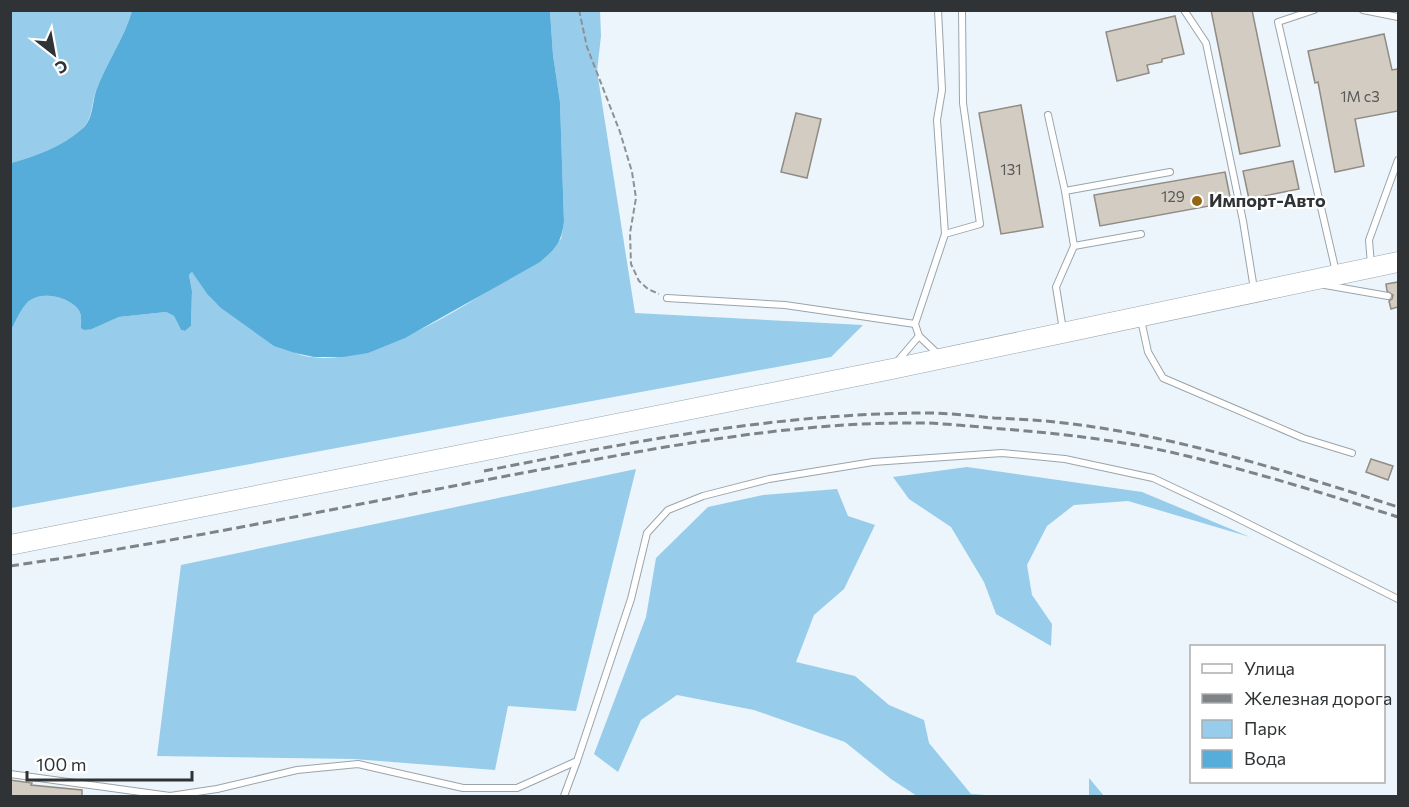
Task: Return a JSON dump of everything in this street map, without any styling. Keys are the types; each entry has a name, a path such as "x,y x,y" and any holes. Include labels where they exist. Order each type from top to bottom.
{"main road":[{"path":"10,545 891,369 1398,262"}],"lane":[{"path":"938,10 942,90 937,120 945,234 915,324 918,336 943,358"},
{"path":"945,234 980,224 963,103 962,10"},
{"path":"1184,10 1206,43 1243,222 1254,293"},
{"path":"1314,10 1278,22 1337,275"},
{"path":"1363,10 1398,17"},
{"path":"1048,115 1065,191 1074,246 1056,287 1063,333"},
{"path":"1371,268 1369,240 1398,160"},
{"path":"1065,191 1170,172"},
{"path":"1074,246 1141,234"},
{"path":"1304,282 1388,296"},
{"path":"667,298 785,305 915,324"},
{"path":"1140,316 1148,352 1163,378 1303,438 1352,453"},
{"path":"891,369 918,336"},
{"path":"564,796 631,598 647,532 668,510 703,496 769,479 873,462 1002,453 1065,459 1153,478 1398,599"},
{"path":"10,774 134,793 170,796 217,789 297,770 358,764 463,788 517,788 577,761"}],"path":[{"path":"579,10 587,47 620,132 632,172 636,198 630,233 631,264 639,281 648,289 667,298"}],"green space":[{"path":"11,11 132,11 100,81 86,125 57,146 11,163"},
{"path":"550,11 600,11 601,36 597,71 635,313 863,325 831,357 11,508 11,330 24,307 34,298 54,296 68,301 80,313 81,328 92,329 119,317 166,312 174,316 181,330 185,331 191,326 192,291 189,275 192,272 211,298 240,320 292,352 325,358 359,353 396,341 434,323 506,279 561,239 564,222 560,102 553,55"},
{"path":"967,467 1142,492 1250,537 1128,501 1074,505 1047,526 1027,565 1032,595 1052,624 1051,646 996,614 984,582 951,527 909,499 893,477"},
{"path":"636,469 576,711 508,706 495,770 354,759 157,756 181,565"},
{"path":"837,489 848,516 875,525 844,589 814,615 796,662 855,676 889,705 924,720 929,743 971,794 999,796 917,796 891,779 845,742 754,710 677,695 641,720 618,772 594,754 646,617 656,558 708,507 763,495"},
{"path":"1089,778 1104,796 1089,796"}],"water":[{"path":"132,11 550,11 553,55 560,102 564,222 559,240 554,249 540,262 405,338 368,353 343,357 314,357 274,346 221,308 208,295 192,272 189,275 192,291 191,326 185,331 181,330 174,316 166,312 119,317 92,329 84,330 81,328 79,311 68,301 54,296 41,296 29,301 11,330 11,163 57,146 86,125 100,81"}],"building":[{"path":"1211,10 1252,10 1280,146 1240,154"},
{"path":"1175,16 1184,54 1147,65 1149,73 1117,81 1106,32"},
{"path":"1384,34 1392,70 1398,69 1398,111 1355,119 1364,166 1335,172 1318,82 1315,83 1308,51"},
{"path":"1021,105 1043,227 1001,234 979,113"},
{"path":"796,113 821,119 807,178 781,172"},
{"path":"1293,161 1299,189 1249,199 1243,171"},
{"path":"1225,172 1231,202 1100,226 1094,195"},
{"path":"1398,282 1398,307 1391,309 1389,301 1393,295 1387,291 1386,284"},
{"path":"1371,459 1393,466 1388,480 1366,472"},
{"path":"10,780 32,783 31,785 82,790 82,796 10,796"}],"railway":[{"path":"484,471 705,431 816,418 936,413 1055,422 1149,437 1274,468 1398,507"},
{"path":"10,566 215,532 694,442 787,430 880,423 927,423 1016,430 1138,446 1241,470 1398,517"}],"place":[{"name":"Импорт-Авто","path":"1197,201"}]}
